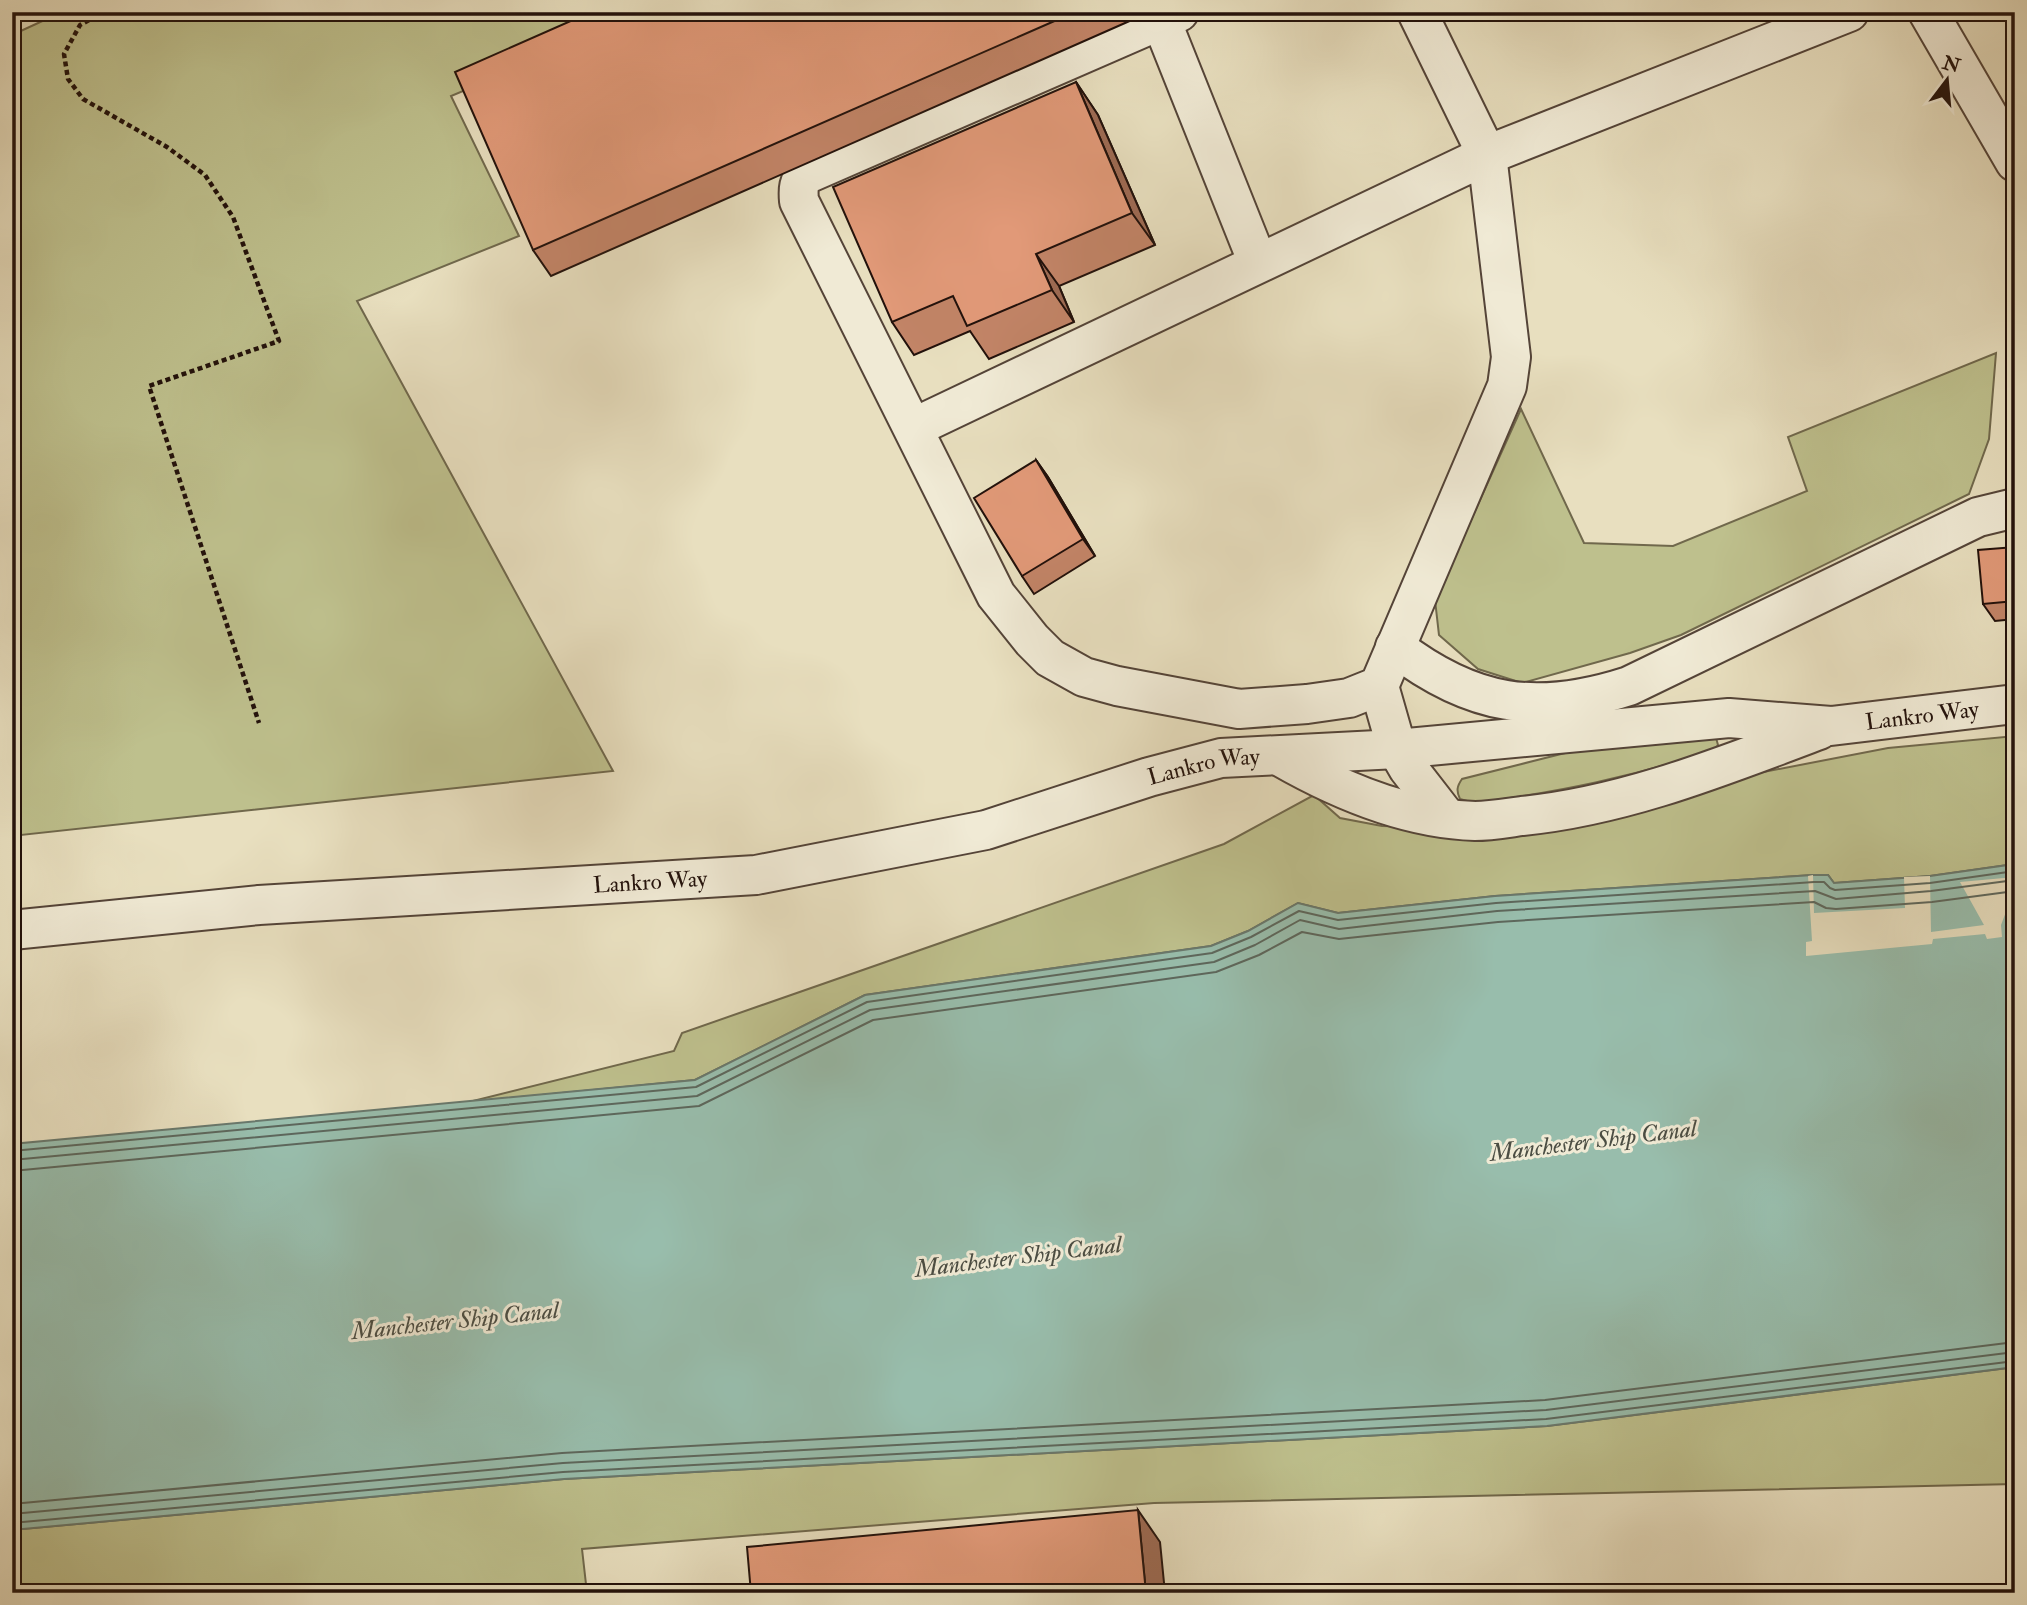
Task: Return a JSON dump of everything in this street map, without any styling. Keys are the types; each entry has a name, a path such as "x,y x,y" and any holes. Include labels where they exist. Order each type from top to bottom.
{"lane":[{"path":"1417,12 1487,155 1511,357 1507,386 1379,685 1397,749 1408,768 1446,817"},
{"path":"913,428 1487,155 1849,12"},
{"path":"1928,12 2015,162"},
{"path":"1258,263 1170,16 807,174 800,180 798,188 799,201 996,595 1050,658 1084,677 1117,686 1239,709 1349,698 1379,685"},
{"path":"1395,647 1423,668 1454,685 1487,696 1522,702 1558,703 1594,697 1629,686 1978,517 2015,508"},
{"name":"Lankro Way","path":"12,930 258,905 757,874 986,830 1149,777 1221,758 1397,749 1729,718 1831,726 2015,704"},
{"name":"Lankro Way","path":"1276,755 1347,791 1385,804 1476,821 1555,813 1618,800 1831,726"}],"path":[{"path":"104,12 80,25 64,54 68,79 83,99 167,147 205,175 233,217 279,341 149,386 260,723"}],"shaded area":[{"path":"62,12 591,12 600,34 451,96 519,236 357,301 613,771 12,836 12,35"},
{"path":"1996,353 1989,439 1969,494 1681,635 1630,653 1522,683 1478,669 1439,635 1435,600 1521,409 1584,543 1673,546 1807,491 1788,437"},
{"path":"1715,734 1718,745 1714,750 1596,782 1474,803 1460,799 1458,793 1462,779 1581,749"},
{"path":"2015,736 2015,864 1930,876 1834,883 1828,875 1813,875 1495,896 1338,913 1298,903 1248,931 1211,946 865,995 695,1080 469,1102 674,1051 682,1033 1224,844 1314,795 1340,818 1382,826 1515,829 1748,775 1888,748"},
{"path":"2015,1367 2015,1484 1154,1503 582,1549 587,1593 12,1593 12,1530 564,1479 1547,1426"}],"water":[{"name":"Manchester Ship Canal","path":"2015,864 2015,1367 1547,1426 564,1479 12,1530 12,1144 695,1080 865,995 1211,946 1248,931 1298,903 1338,913 1495,896 1813,875 1828,875 1834,883 1930,876"}],"pier":[{"path":"1813,875 1814,913 1905,908 1904,877 1930,876 1931,932 1984,925 1960,882 2015,877 2015,888 2001,925 2002,937 1987,939 1985,934 1933,939 1932,944 1806,956 1806,942 1812,941 1808,876"}],"building":[{"path":"591,12 1075,12 533,250 455,72"},
{"path":"1076,82 1132,213 1036,254 1052,290 967,326 953,296 892,322 833,187"},
{"path":"1036,460 1083,539 1022,576 974,498"},
{"path":"2015,547 2015,601 1983,604 1978,550"},
{"path":"1138,1510 1146,1593 751,1593 747,1547"}]}
